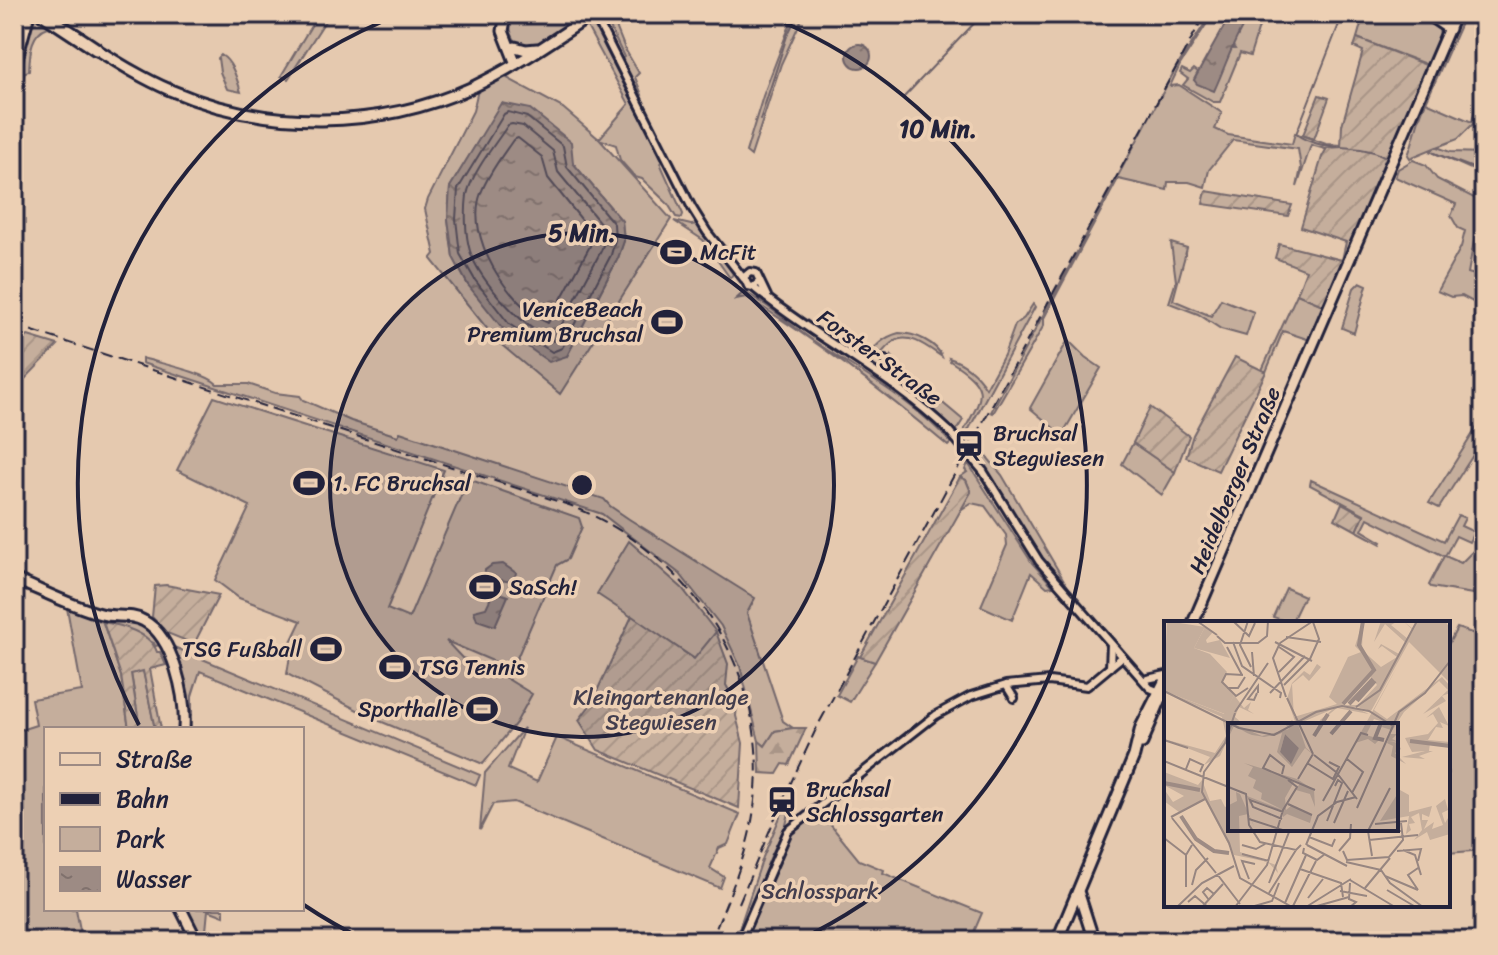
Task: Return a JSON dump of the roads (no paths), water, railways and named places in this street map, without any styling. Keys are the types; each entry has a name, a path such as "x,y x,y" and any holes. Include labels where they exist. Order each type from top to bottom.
{"highway":[{"path":"43,14 96,49"},
{"path":"51,14 96,49"}],"main road":[{"path":"14,43 22,14"},
{"path":"14,69 29,14"},
{"path":"96,49 148,79 191,98 251,114 304,119 356,118 403,110 459,93 518,63 593,14"},
{"name":"Heidelberger Straße","path":"1194,621 1455,14"},
{"path":"1436,15 1449,27"},
{"path":"505,19 518,63"},
{"path":"505,19 504,37 518,63"},
{"path":"515,47 540,49"},
{"path":"14,579 102,615 134,617 145,621 169,654 181,688 184,727"},
{"path":"1057,941 1134,756 1141,727 1163,691"},
{"path":"1078,891 1094,941"},
{"path":"182,911 197,941"},
{"path":"1066,918 1077,916 1089,920"}],"street":[{"path":"593,14 692,208 733,265 746,276 746,285 756,284 756,273 746,276"},
{"name":"Forster Straße","path":"756,284 769,299 892,383 949,431 983,471 1039,561 1057,584 1122,657 1143,678 1163,691"},
{"path":"885,360 892,383"},
{"path":"1110,667 1111,644"},
{"path":"740,941 791,827 936,715 971,696 1006,685 1049,681 1087,686 1122,657"},
{"path":"1143,678 1164,677"},
{"path":"1006,685 1014,698"}],"water":[{"path":"1231,14 1246,14 1247,19 1214,91 1194,80"},
{"path":"859,44 868,47 871,56 868,65 859,68 850,65 847,56 850,47"},
{"path":"501,103 530,109 571,142 573,163 622,221 624,241 618,258 567,356 549,362 504,330 468,285 453,257 448,219 450,187"},
{"path":"503,564 516,573 513,582 499,580 493,584 484,579 485,570 492,565"},
{"path":"494,591 508,596 495,626 477,620 474,611 486,608"}],"waterway":[{"path":"760,120 787,36 798,14"},
{"path":"904,97 983,14"},
{"path":"1343,14 1296,134 1316,143 1362,149 1384,156"},
{"path":"1434,153 1473,168 1484,168"}],"railway":[{"path":"739,903 817,727 1205,14"},
{"path":"14,325 569,505 613,526 652,554 687,587 715,625 736,667 750,712 757,759 754,808 737,876 711,941"}],"place":[{"name":"McFit","path":"676,252"},
{"name":"VeniceBeach Premium Bruchsal","path":"667,322"},
{"name":"Bruchsal Stegwiesen","path":"969,446"},
{"name":"1. FC Bruchsal","path":"309,483"},
{"name":"SaSch!","path":"485,587"},
{"name":"TSG Fußball","path":"326,649"},
{"name":"TSG Tennis","path":"395,667"},
{"name":"Sporthalle","path":"482,709"},
{"name":"Bruchsal Schlossgarten","path":"782,802"}],"park label":[{"name":"Kleingartenanlage Stegwiesen","path":"661,710"},
{"name":"Schlosspark","path":"820,891"}]}
